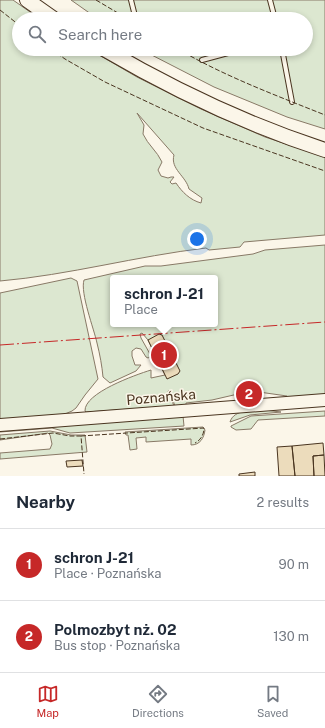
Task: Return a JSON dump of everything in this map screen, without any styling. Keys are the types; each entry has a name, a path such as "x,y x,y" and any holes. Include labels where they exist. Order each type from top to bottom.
{"highway":[{"path":"27,0 44,12"},
{"path":"116,56 144,73 211,105 272,131 325,150"}],"main road":[{"name":"Poznańska","path":"0,425 325,400"}],"lane":[{"path":"131,0 134,12"},
{"path":"270,0 273,12"},
{"path":"202,60 217,56"},
{"path":"283,56 292,102"}],"green space":[{"path":"0,0 13,0 30,12 12,12 12,56 101,56 137,77 201,109 265,137 325,157 325,235 244,242 240,247 209,250 206,248 180,251 26,278 0,281","holes":["137,113 174,155 173,160 176,168 185,180 189,189 202,198 201,203 193,200 181,190 176,183 172,184 170,182 174,177 168,178 161,176 158,170 162,162 143,134 144,125"]},
{"path":"71,0 325,0 325,129 287,117 214,87 154,56 313,56 313,12 88,12"},
{"path":"325,245 325,395 288,398 287,396 259,392 238,394 175,406 169,390 168,391 174,406 85,411 87,404 101,391 123,380 151,370 151,378 165,375 148,340 142,333 140,334 141,338 150,354 150,357 146,357 141,349 136,348 132,351 132,356 135,365 141,365 136,371 110,383 103,377 98,347 84,293 84,280 145,266 161,266 253,254 265,250"},
{"path":"71,278 77,281 98,379 76,408 72,411 60,416 0,420 0,293"},
{"path":"264,410 281,412 250,415 230,422 235,415 239,413"},
{"path":"325,411 325,416 258,420 251,429 236,430 231,427 251,416"},
{"path":"183,416 184,426 70,433 52,428 0,432 0,430"},
{"path":"203,427 205,430 203,438 194,445 191,445 191,439 146,442 146,437 136,438 137,449 130,450 128,435 126,435 125,432"},
{"path":"50,431 71,435 85,435 87,452 0,459 0,453 50,449 52,444 48,433 0,440 0,435"}],"building":[{"path":"159,334 162,335 180,371 178,374 167,379 148,340"},
{"path":"323,443 324,455 313,456 314,476 295,476 292,446"},
{"path":"292,446 295,476 279,476 277,447"},
{"path":"324,455 325,476 314,476 313,456"},
{"path":"82,460 83,466 67,467 66,461"},
{"path":"255,472 255,476 239,476 239,474"}],"fence":[{"path":"96,0 116,12"},
{"path":"0,10 12,19"},
{"path":"61,56 105,82 203,128 325,171"},
{"path":"190,56 213,68 325,115"},
{"path":"81,436 204,428 202,437 195,443"},
{"path":"0,439 53,433 81,436 84,474"}],"power":[{"path":"0,345 325,322"}],"place":[{"name":"schron J-21","path":"164,355"},
{"name":"Polmozbyt nż. 02","path":"249,394"}]}
